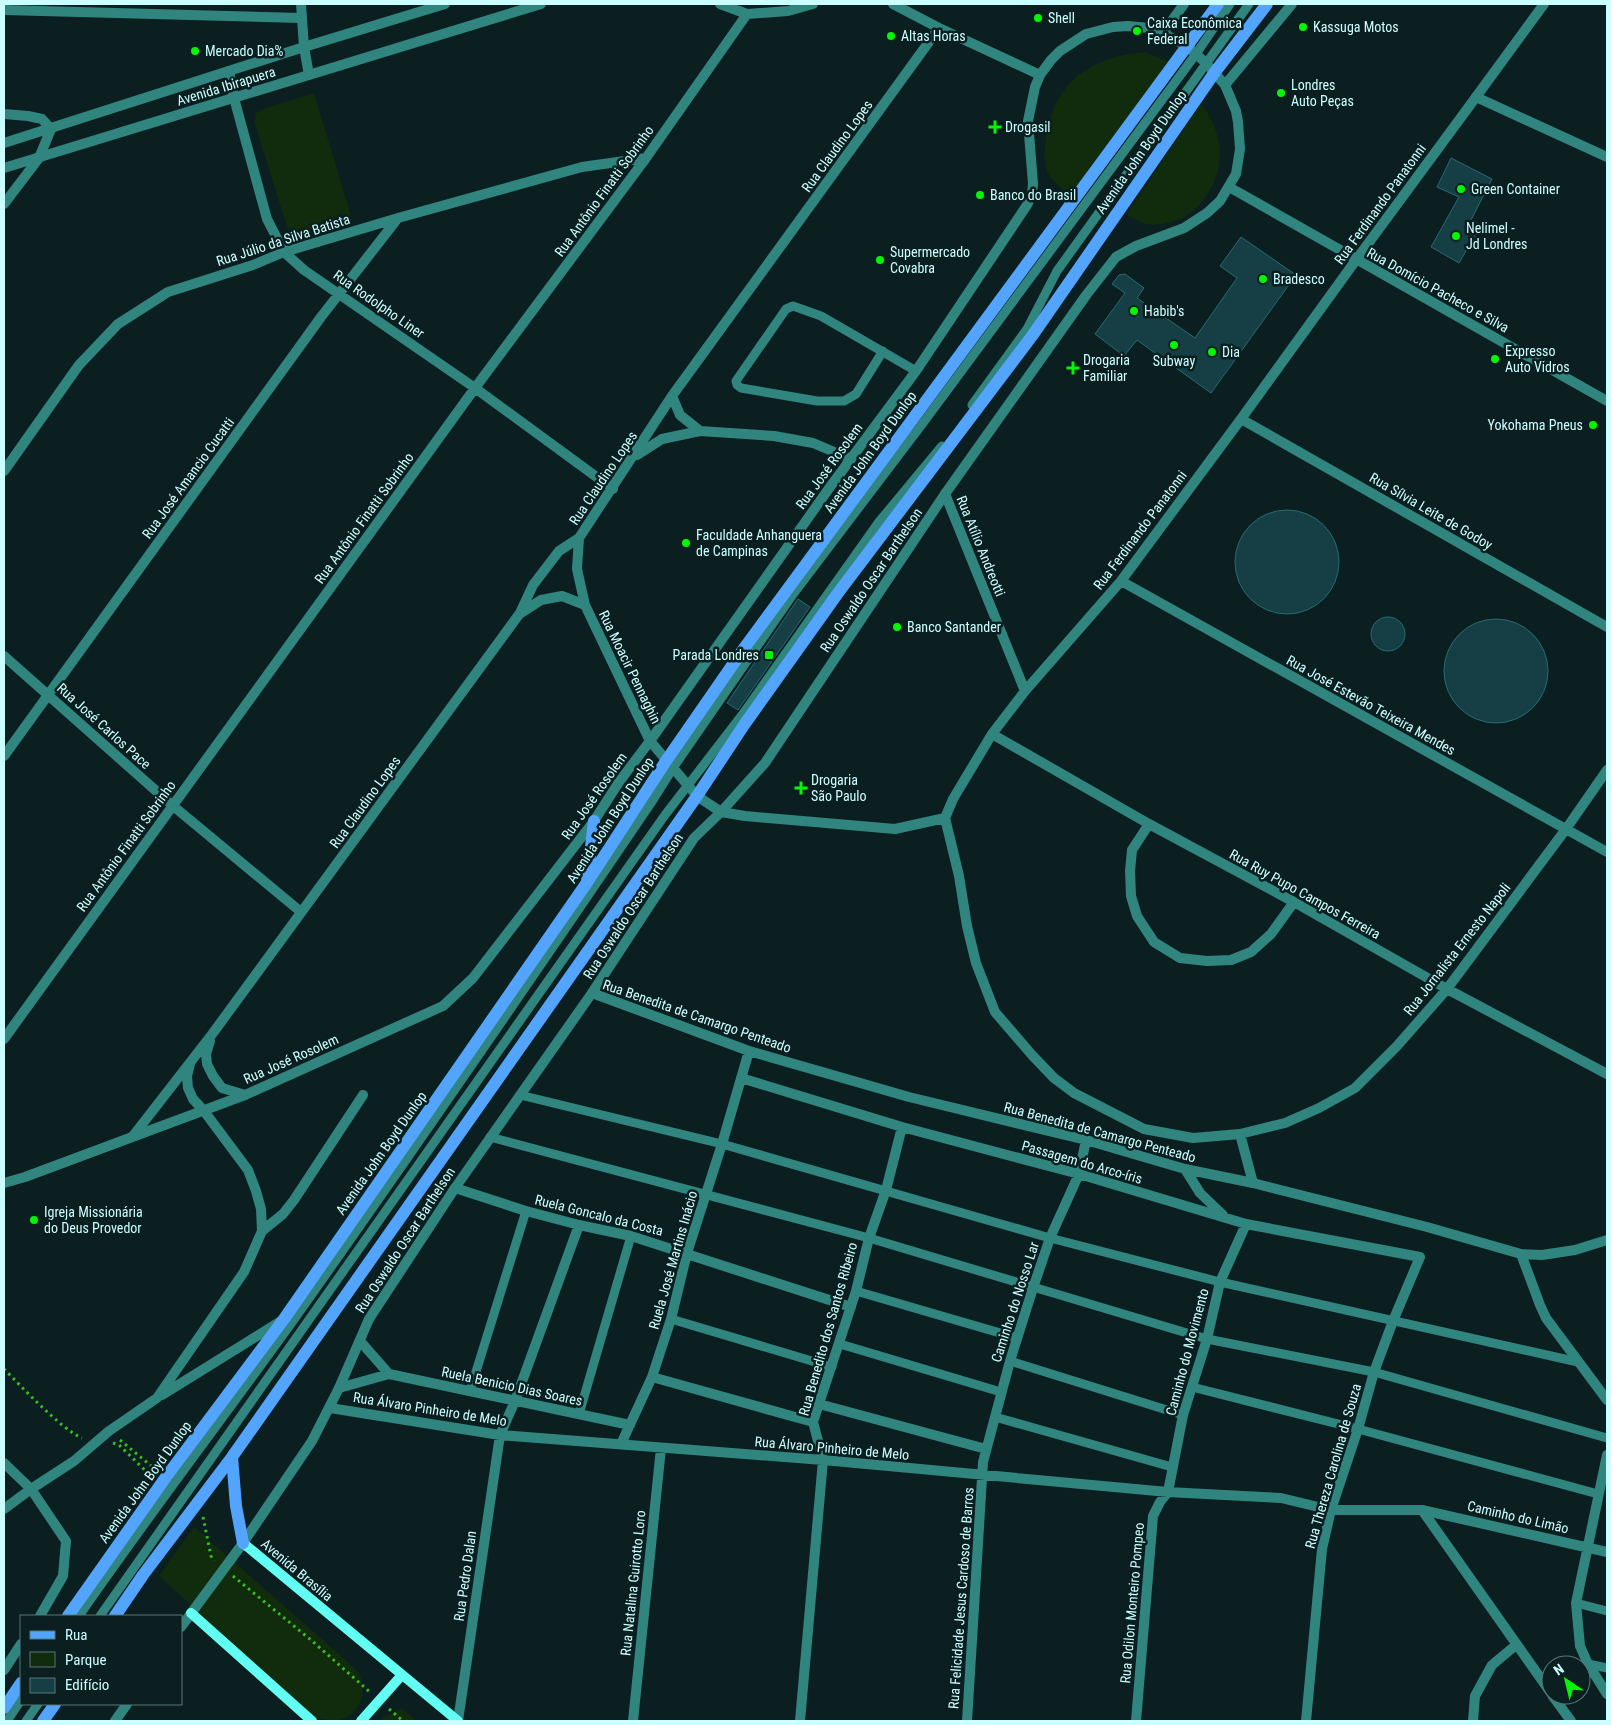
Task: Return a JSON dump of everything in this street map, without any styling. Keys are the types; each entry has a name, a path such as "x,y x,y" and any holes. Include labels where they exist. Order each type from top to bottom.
{"main road":[{"name":"Avenida John Boyd Dunlop","path":"69,1615 161,1479 284,1319 670,764 745,647 1192,51 1218,4"},
{"name":"Avenida John Boyd Dunlop","path":"116,1615 232,1457 838,593 1032,336 1210,68 1267,4"},
{"path":"586,884 594,821"},
{"path":"232,1457 236,1506 243,1543"},
{"name":"Avenida Brasília","path":"243,1543 401,1676 458,1721"},
{"path":"191,1613 312,1721"},
{"path":"361,1721 401,1676"},
{"path":"4,1708 20,1684"},
{"path":"42,1721 54,1705"}],"street":[{"path":"301,4 304,47 309,75"},
{"name":"Avenida Ibirapuera","path":"4,143 445,4"},
{"name":"Avenida Ibirapuera","path":"4,168 541,4"},
{"path":"720,4 747,14 788,11 813,4"},
{"path":"893,4 939,28 1040,75 1050,60 1060,51 1086,34 1113,27 1128,26 1150,28 1163,32 1192,51 1210,68 1225,86 1236,111 1240,149 1236,174 1229,187"},
{"path":"1163,32 1184,4"},
{"path":"1225,86 1292,4"},
{"name":"Rua Ferdinando Panatonni","path":"946,818 953,799 992,734 1026,691 1121,581 1241,420 1544,4"},
{"path":"4,10 301,18"},
{"name":"Rua Antônio Finatti Sobrinho","path":"4,1039 475,388 646,158 747,14"},
{"name":"Rua Claudino Lopes","path":"133,1136 213,1033 520,613 533,585 559,551 579,538 634,457 672,396 939,28"},
{"name":"Rua Rodolpho Liner","path":"229,71 234,98 267,218 284,252 304,270 475,388 613,489"},
{"name":"Rua José Rosolem","path":"4,1183 25,1177 245,1095 443,1006 473,978 594,821 619,782 916,371 1028,205 1032,195 1033,184 1028,121 1033,92 1040,75"},
{"path":"1476,97 1607,157"},
{"path":"4,114 42,119 51,129 39,158 4,204"},
{"name":"Rua Júlio da Silva Batista","path":"4,471 80,365 118,324 168,292 284,252 398,218 582,167 646,158"},
{"name":"Rua Domício Pacheco e Silva","path":"1229,187 1607,401"},
{"name":"Rua Oswaldo Oscar Barthelson","path":"330,1408 369,1319 455,1188 592,993 694,838 765,764 945,494 1108,266 1116,257 1126,251 1196,222 1220,201 1229,187"},
{"name":"Rua José Amancio Cucatti","path":"4,756 320,317 398,218"},
{"path":"672,396 680,415 700,430"},
{"name":"Rua Sílvia Leite de Godoy","path":"1241,420 1607,627"},
{"path":"634,457 662,439 700,430 774,436 813,443 851,459"},
{"name":"Rua Atílio Andreotti","path":"945,494 1026,691"},
{"name":"Rua Moacir Pennaghin","path":"579,538 577,570 585,605 650,741 696,796"},
{"name":"Rua José Estevão Teixeira Mendes","path":"1121,581 1607,852"},
{"name":"Rua Moacir Pennaghin","path":"520,613 541,600 562,596 585,605"},
{"name":"Rua José Carlos Pace","path":"4,656 172,805 301,912"},
{"name":"Rua Ruy Pupo Campos Ferreira","path":"992,734 1149,824 1294,902 1447,989 1607,1074"},
{"name":"Rua Jornalista Ernesto Napoli","path":"946,818 976,963 995,1012 1054,1078 1074,1093 1144,1129 1193,1138 1240,1134 1285,1123 1319,1108 1354,1088 1397,1046 1447,989 1566,829 1607,770"},
{"path":"696,796 721,812 745,816 895,829 946,818"},
{"path":"1149,824 1132,850 1130,871 1131,896 1137,916 1154,942 1180,958 1207,961 1231,960 1251,952 1271,934 1294,902"},
{"name":"Rua Benedita de Camargo Penteado","path":"592,993 749,1052 908,1097 1086,1140 1185,1169 1253,1183 1427,1227 1521,1254 1542,1255 1575,1250 1607,1240"},
{"name":"Rua Claudino Lopes","path":"213,1033 206,1054 207,1064 213,1076 222,1088 245,1095"},
{"name":"Ruela José Martins Inácio","path":"621,1444 652,1377 671,1320 687,1252 749,1052"},
{"path":"157,1398 244,1272 262,1230 261,1209 248,1170 193,1099 188,1088 190,1063"},
{"name":"Passagem do Arco-íris","path":"741,1078 902,1127 1078,1174 1246,1224 1420,1257"},
{"path":"262,1230 283,1214 294,1200 363,1095"},
{"name":"Rua Benedito dos Santos Ribeiro","path":"800,1721 823,1460 814,1422 856,1291 869,1238 886,1190 902,1127"},
{"path":"1240,1134 1253,1183"},
{"name":"Caminho do Nosso Lar","path":"982,1476 986,1449 1017,1338 1050,1238 1078,1174 1086,1140"},
{"path":"1185,1169 1200,1193 1226,1217"},
{"name":"Ruela Goncalo da Costa","path":"455,1188 526,1211 631,1236 687,1252 851,1307"},
{"name":"Caminho do Movimento","path":"1168,1492 1183,1415 1207,1338 1220,1282 1246,1224"},
{"name":"Rua Pedro Dalan","path":"458,1721 500,1435 516,1401 579,1225"},
{"path":"1521,1254 1546,1318 1607,1400"},
{"name":"Rua Thereza Carolina de Souza","path":"1306,1721 1322,1549 1374,1372 1392,1321 1420,1257"},
{"path":"4,1510 31,1489 74,1461 109,1431 157,1398 284,1319"},
{"path":"360,1341 389,1374"},
{"name":"Ruela Benicio Dias Soares","path":"340,1388 389,1374 630,1425"},
{"path":"652,1377 814,1422"},
{"path":"819,1404 986,1449"},
{"name":"Rua Álvaro Pinheiro de Melo","path":"330,1408 500,1435 823,1460 1168,1492 1281,1498 1332,1510"},
{"name":"Avenida Brasília","path":"243,1543 312,1441 330,1408"},
{"name":"Rua Natalina Guirotto Loro","path":"633,1721 661,1448"},
{"path":"1584,1655 1580,1646 1576,1603 1607,1455"},
{"path":"4,1463 31,1489 66,1541 63,1576 41,1615"},
{"name":"Rua Felicidade Jesus Cardoso de Barros","path":"967,1721 982,1476"},
{"name":"Rua Odilon Monteiro Pompeo","path":"1136,1721 1153,1516 1168,1492"},
{"name":"Caminho do Limão","path":"1332,1510 1422,1510 1588,1546 1607,1552"},
{"path":"1422,1510 1541,1679"},
{"path":"182,1625 243,1543"},
{"path":"1473,1721 1475,1696 1492,1665 1516,1645"},
{"path":"4,1670 20,1646"},
{"path":"1591,1669 1607,1694"},
{"path":"115,1721 126,1705"},
{"path":"1560,1705 1571,1721"}],"lane":[{"path":"1192,51 1230,4"},
{"path":"101,1615 687,784 742,715 878,523 949,437 1022,337 1056,271 1210,68 1248,4"},
{"path":"883,351 856,394 844,401 817,401 772,395 741,388 737,385 736,381 786,309 793,306 821,316 883,351 916,371"},
{"path":"80,1615 122,1554 292,1322 496,1031 651,803 670,764"},
{"path":"520,1094 722,1144 1050,1238 1220,1282 1578,1362"},
{"path":"490,1137 869,1238 1207,1338 1374,1372 1607,1438"},
{"path":"470,1391 526,1211"},
{"path":"579,1414 631,1236"},
{"path":"856,1291 1017,1338"},
{"path":"671,1320 832,1367"},
{"path":"840,1344 1001,1392"},
{"path":"1010,1361 1183,1415"},
{"path":"1192,1387 1358,1428 1598,1494"},
{"path":"995,1416 1172,1467"},
{"path":"1576,1603 1607,1610"},
{"path":"1591,1665 1607,1668"},
{"path":"7,1721 20,1702"},
{"path":"26,1721 37,1705"}],"path":[{"path":"4,1370 70,1431 84,1438"},
{"path":"109,1431 161,1479"},
{"path":"112,1443 119,1445 161,1479"},
{"path":"200,1513 204,1518 213,1561"},
{"path":"229,1573 298,1629 370,1692"},
{"path":"389,1709 403,1721"}],"green space":[{"path":"1145,52 1171,62 1073,199 1052,179 1045,163 1046,136 1050,117 1057,101 1079,75 1092,66 1108,59"},
{"path":"314,93 352,219 301,235 287,227 255,124 255,114 263,109"},
{"path":"1201,104 1214,126 1220,149 1217,173 1213,185 1206,196 1190,213 1182,218 1166,223 1147,224 1126,215"},
{"path":"194,1527 357,1671 361,1680 362,1692 359,1705 351,1715 338,1720 316,1718 159,1576"},
{"path":"402,1708 417,1721 380,1721 383,1718"}],"building":[{"path":"1451,158 1492,179 1471,220 1481,225 1459,263 1431,247 1459,197 1437,187"},
{"path":"1241,237 1296,275 1211,393 1137,340 1124,356 1095,334 1125,293 1112,284 1119,275 1125,274 1144,288 1137,298 1195,338 1237,278 1220,266"},
{"path":"1287,510 1307,514 1324,525 1335,542 1339,562 1335,582 1324,599 1307,610 1287,614 1267,610 1250,599 1239,582 1235,562 1239,542 1250,525 1267,514"},
{"name":"Parada Londres","path":"798,599 810,607 738,710 727,703"},
{"path":"1388,617 1395,618 1400,622 1404,627 1404,641 1400,646 1395,650 1388,651 1381,650 1376,646 1372,641 1371,634 1372,627 1376,622 1381,618"},
{"path":"1496,619 1516,623 1533,634 1544,651 1548,671 1544,691 1533,708 1516,719 1496,723 1476,719 1459,708 1448,691 1444,671 1448,651 1459,634 1476,623"}],"place":[{"name":"Shell","path":"1038,18"},
{"name":"Kassuga Motos","path":"1303,27"},
{"name":"Caixa Econômica Federal","path":"1137,31"},
{"name":"Altas Horas","path":"891,36"},
{"name":"Mercado Dia%","path":"195,51"},
{"name":"Londres Auto Peças","path":"1281,93"},
{"name":"Drogasil","path":"995,127"},
{"name":"Green Container","path":"1461,189"},
{"name":"Banco do Brasil","path":"980,195"},
{"name":"Nelimel - Jd Londres","path":"1456,236"},
{"name":"Supermercado Covabra","path":"880,260"},
{"name":"Bradesco","path":"1263,279"},
{"name":"Habib's","path":"1134,311"},
{"name":"Subway","path":"1174,345"},
{"name":"Dia","path":"1212,352"},
{"name":"Expresso Auto Vidros","path":"1495,359"},
{"name":"Drogaria Familiar","path":"1073,368"},
{"name":"Yokohama Pneus","path":"1593,425"},
{"name":"Faculdade Anhanguera de Campinas","path":"686,543"},
{"name":"Banco Santander","path":"897,627"},
{"name":"Parada Londres","path":"769,655"},
{"name":"Drogaria São Paulo","path":"801,788"},
{"name":"Igreja Missionária do Deus Provedor","path":"34,1220"}]}
